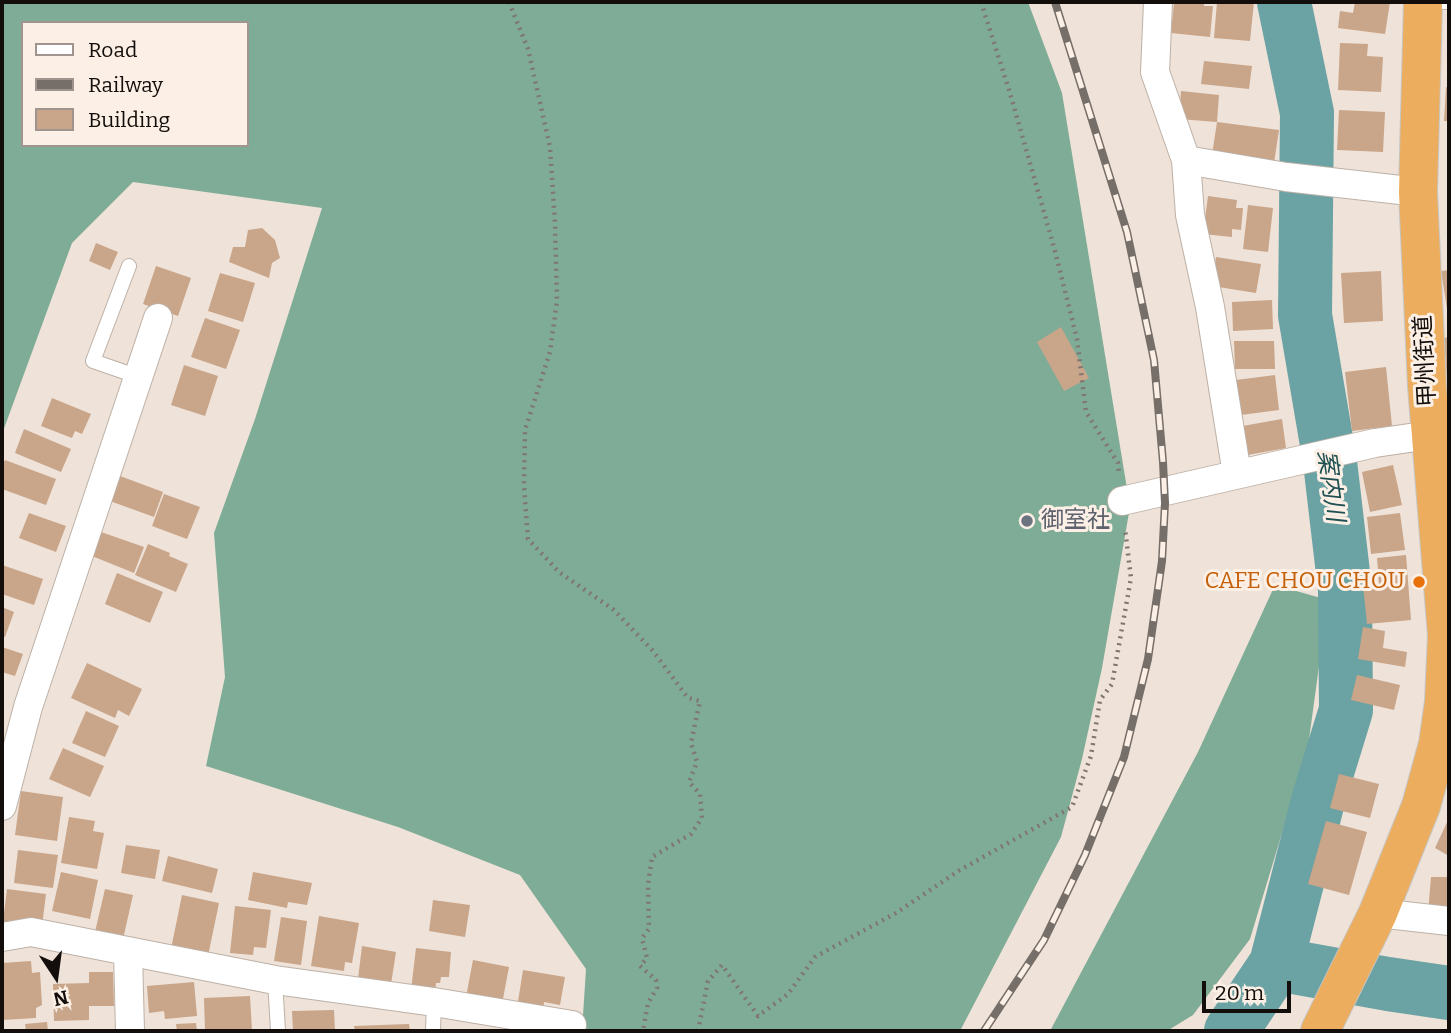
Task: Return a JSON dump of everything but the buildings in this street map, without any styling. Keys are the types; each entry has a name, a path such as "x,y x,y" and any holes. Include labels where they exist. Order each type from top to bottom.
{"highway":[{"name":"甲州街道","path":"1328,1027 1421,806 1438,744 1444,702 1447,635 1430,435 1431,324 1418,192 1423,2"}],"street":[{"path":"1158,2 1155,72 1186,160 1190,215 1210,307 1237,474"},
{"path":"1186,160 1286,177 1418,192"},
{"path":"2,806 28,707 158,318"},
{"path":"1122,501 1375,443 1430,435"},
{"path":"1374,921 1449,921"},
{"path":"2,937 31,932 275,980 572,1025"},
{"path":"128,952 130,1031"}],"lane":[{"path":"129,266 93,361 138,377"},
{"path":"275,980 278,1031"},
{"path":"433,1031 434,1002"}],"path":[{"path":"509,2 528,49 550,147 555,223 557,301 550,352 525,430 524,486 528,538 559,572 614,610 653,651 688,698 700,701 691,743 696,762 689,782 700,794 702,818 691,834 652,856 648,885 649,929 642,938 647,958 640,966 656,979 657,988 648,1003 643,1031"},
{"path":"698,1031 708,981 722,965 758,1016 788,994 815,957 896,913 960,870 1072,807 1091,756 1100,700 1112,684 1131,579 1118,463 1086,412 1077,339 1055,251 981,2"}],"green space":[{"path":"2,2 1028,2 1062,93 1130,507 1102,668 1061,837 960,1031 582,1031 586,969 520,875 398,827 206,766 225,677 214,533 255,419 322,208 133,182 72,243 2,434"},
{"path":"1275,585 1328,600 1308,747 1250,939 1193,1015 1167,1031 1050,1031 1198,752"}],"waterway":[{"name":"案内川","path":"1231,1031 1276,964 1318,801 1346,710 1345,590 1330,462 1305,315 1307,113 1284,2"},
{"path":"1276,964 1449,993"}],"railway":[{"path":"984,1031 1044,940 1085,855 1124,757 1148,659 1162,561 1165,503 1154,360 1127,232 1055,2"}],"place":[{"name":"御室社","path":"1027,521"},
{"name":"CAFE CHOU CHOU","path":"1419,582"}]}
